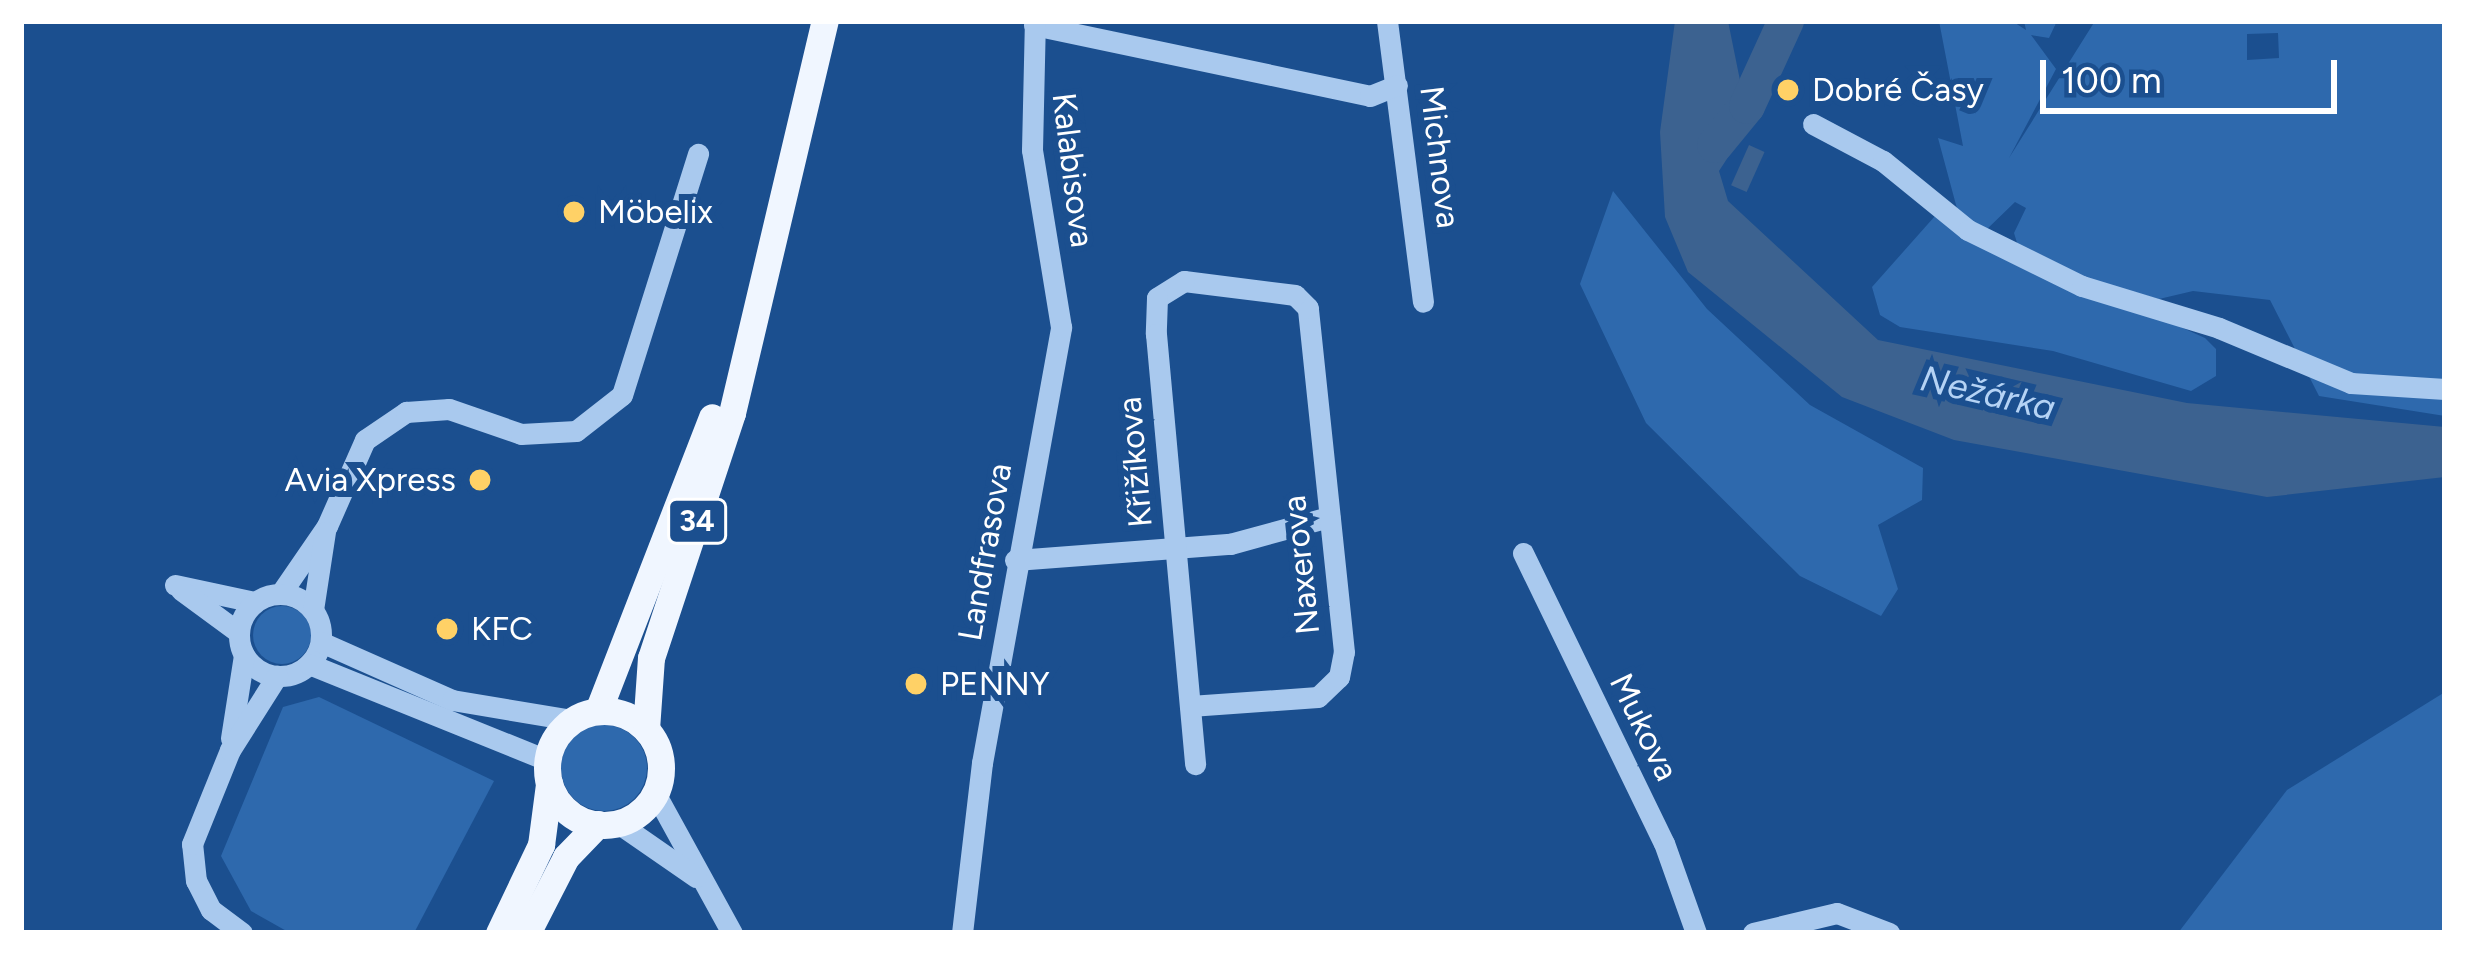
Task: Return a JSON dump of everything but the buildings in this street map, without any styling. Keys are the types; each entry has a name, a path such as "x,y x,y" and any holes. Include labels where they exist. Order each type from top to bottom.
{"main road":[{"name":"34","path":"646,729 651,658 727,430 825,21"},
{"name":"34","path":"585,716 752,312"},
{"path":"500,933 541,845 548,772 585,716 626,715 646,729 661,760 655,793 566,857 527,933"},
{"path":"548,772 570,814 608,824"}],"street":[{"name":"Michnova","path":"1387,21 1423,302"},
{"path":"1035,23 1370,96 1397,85"},
{"name":"Kalabisova","path":"1035,23 1032,150 1061,327"},
{"path":"1813,124 1883,161 1968,230 2082,286 2219,328 2351,383 2445,389"},
{"path":"230,750 244,655 238,632 175,585 254,602 281,593 326,526 365,440 406,412 449,409 521,434 576,431 622,395 698,154"},
{"name":"Křižíkova","path":"1195,764 1157,298 1184,281 1295,295"},
{"name":"Naxerova","path":"1190,706 1318,697 1339,677 1344,652 1312,318 1295,295"},
{"name":"Landfrasova","path":"962,933 1016,560 1061,327"},
{"path":"1016,560 1230,544 1329,517"},
{"path":"242,933 211,910 196,880 192,844 230,750 277,676 309,664 321,642 313,610 326,526"},
{"name":"Mukova","path":"1523,553 1664,843 1696,933"},
{"path":"281,593 313,610"},
{"path":"238,632 254,602"},
{"path":"321,642 452,700 585,716"},
{"path":"244,655 277,676"},
{"path":"309,664 548,772"},
{"path":"655,793 732,933"},
{"path":"608,824 706,886"},
{"path":"1753,933 1837,913 1889,933"}],"shaded area":[{"path":"1939,21 2012,21 2026,30 2024,21 2057,21 2049,38 2031,35 2056,69 2009,158 2095,21 2445,21 2445,416 2319,396 2270,300 2193,291 2159,299 2070,274 2018,246 2014,233 2026,208 2015,202 1984,232 1959,216 1938,138 1963,146","holes":["2278,33 2279,58 2247,60 2247,34"]},
{"path":"1613,191 1707,309 1810,405 1923,468 1922,500 1878,525 1898,589 1881,616 1800,576 1646,423 1580,284"},
{"path":"1935,216 2205,338 2216,349 2216,376 2191,391 2053,351 1900,327 1880,315 1872,287"},
{"path":"282,606 302,615 311,635 302,655 282,664 262,655 253,635 262,615"},
{"path":"2445,692 2445,933 2178,933 2287,790"},
{"path":"319,697 494,781 414,933 290,933 251,911 221,856 283,707"},
{"path":"604,725 635,737 647,768 635,799 604,811 573,799 561,768 573,737"}],"water":[{"name":"Nežárka","path":"1675,21 1728,21 1749,125 1719,171 1728,201 1878,340 2187,403 2445,427 2445,477 2267,497 1954,440 1842,397 1688,272 1665,217 1660,132"},
{"path":"1749,145 1765,152 1747,192 1731,185"}],"waterway":[{"path":"1715,145 1747,106 1786,21"}],"place":[{"name":"Dobré Časy","path":"1788,90"},
{"name":"Möbelix","path":"574,212"},
{"name":"Avia Xpress","path":"480,480"},
{"name":"KFC","path":"447,629"},
{"name":"PENNY","path":"916,684"}]}
